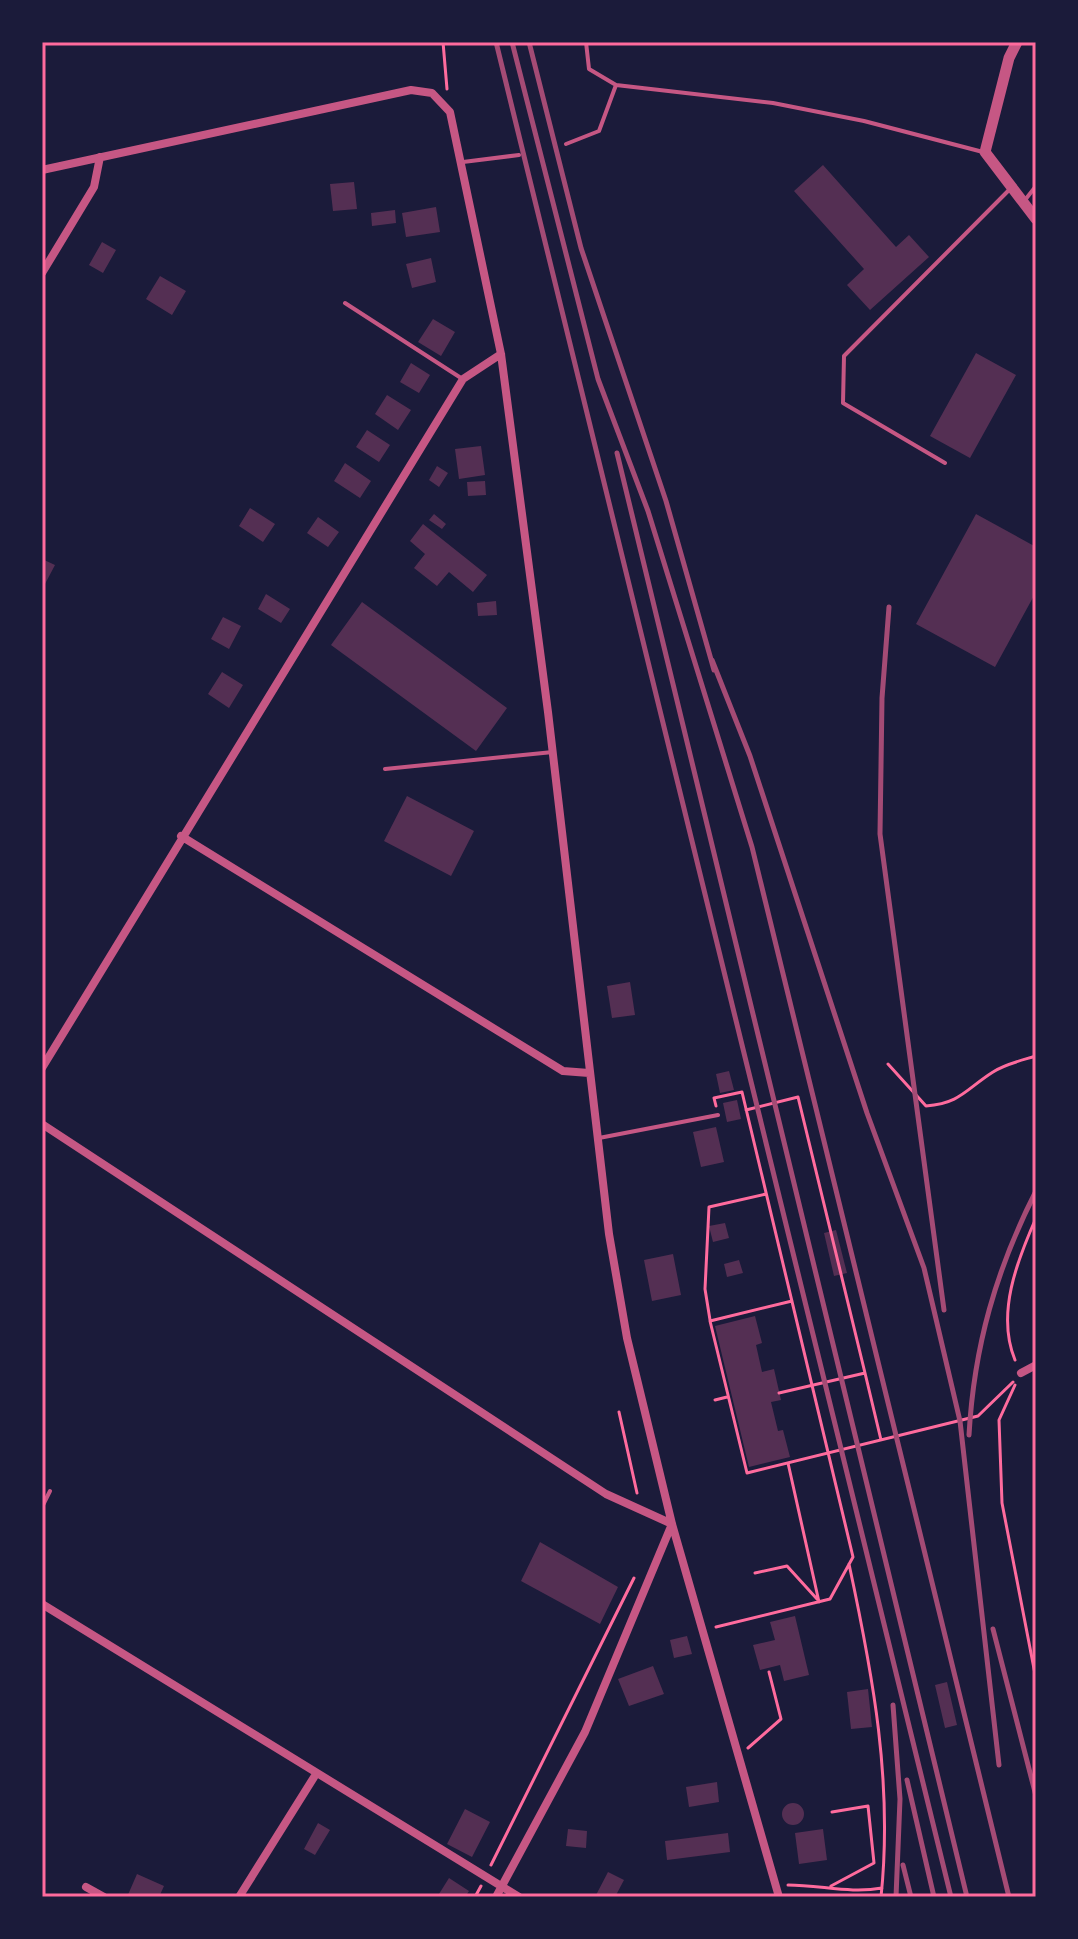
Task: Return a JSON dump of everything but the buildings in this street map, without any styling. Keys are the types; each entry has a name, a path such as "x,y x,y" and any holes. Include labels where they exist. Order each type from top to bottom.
{"street":[{"path":"1017,42 1009,58 985,152 1036,219"},
{"path":"42,170 411,90 432,93 450,112 463,162 501,354 553,752 609,1234 627,1338 672,1524 705,1630 779,1897"},
{"path":"42,273 94,187 100,157"},
{"path":"42,1068 463,379 501,354"},
{"path":"181,836 563,1071 589,1073"},
{"path":"42,1124 593,1486 672,1524"},
{"path":"1021,1373 1036,1365"},
{"path":"496,1897 585,1732 672,1524"},
{"path":"42,1604 519,1897"},
{"path":"239,1897 316,1774"},
{"path":"86,1887 104,1897"}],"lane":[{"path":"586,42 589,69 616,85 773,103 864,121 985,152"},
{"path":"566,144 599,131 616,85"},
{"path":"463,162 519,155"},
{"path":"1023,202 1036,186"},
{"path":"945,463 843,403 844,356 1011,187"},
{"path":"345,303 463,379"},
{"path":"385,769 553,752"},
{"path":"599,1138 718,1115"},
{"path":"42,1507 50,1491"}],"path":[{"path":"443,42 450,112"},
{"path":"888,1064 926,1106 945,1104 965,1096 995,1070 1036,1056"},
{"path":"705,1630 830,1599 853,1557 742,1092 714,1098 718,1115"},
{"path":"746,1110 798,1097 881,1441"},
{"path":"766,1194 709,1207 705,1289 747,1473 978,1416 1021,1373"},
{"path":"1036,1218 1019,1256 1008,1306 1011,1350 1021,1373 999,1420 1002,1503 1036,1679"},
{"path":"710,1321 792,1301"},
{"path":"779,1393 865,1373"},
{"path":"715,1400 730,1396"},
{"path":"619,1412 634,1486 645,1511"},
{"path":"788,1463 819,1602"},
{"path":"849,1564 875,1687 881,1738 886,1807 881,1897"},
{"path":"755,1573 787,1566 819,1602"},
{"path":"475,1897 638,1569"},
{"path":"740,1756 781,1719 769,1672"},
{"path":"831,1886 874,1863 868,1806 832,1812"},
{"path":"775,1885 831,1886 855,1893 882,1888"}],"railway":[{"path":"496,42 951,1897"},
{"path":"512,42 598,379 648,511 752,847 1009,1897"},
{"path":"529,42 581,248 666,501 714,670"},
{"path":"617,453 967,1897"},
{"path":"889,607 882,698 880,834 944,1310"},
{"path":"712,660 750,756 867,1113 924,1268 960,1421 999,1765"},
{"path":"969,1435 976,1370 989,1309 1009,1250 1036,1191"},
{"path":"993,1629 1036,1796"},
{"path":"893,1705 900,1799 896,1897"},
{"path":"907,1780 934,1897"},
{"path":"903,1865 911,1897"}]}
